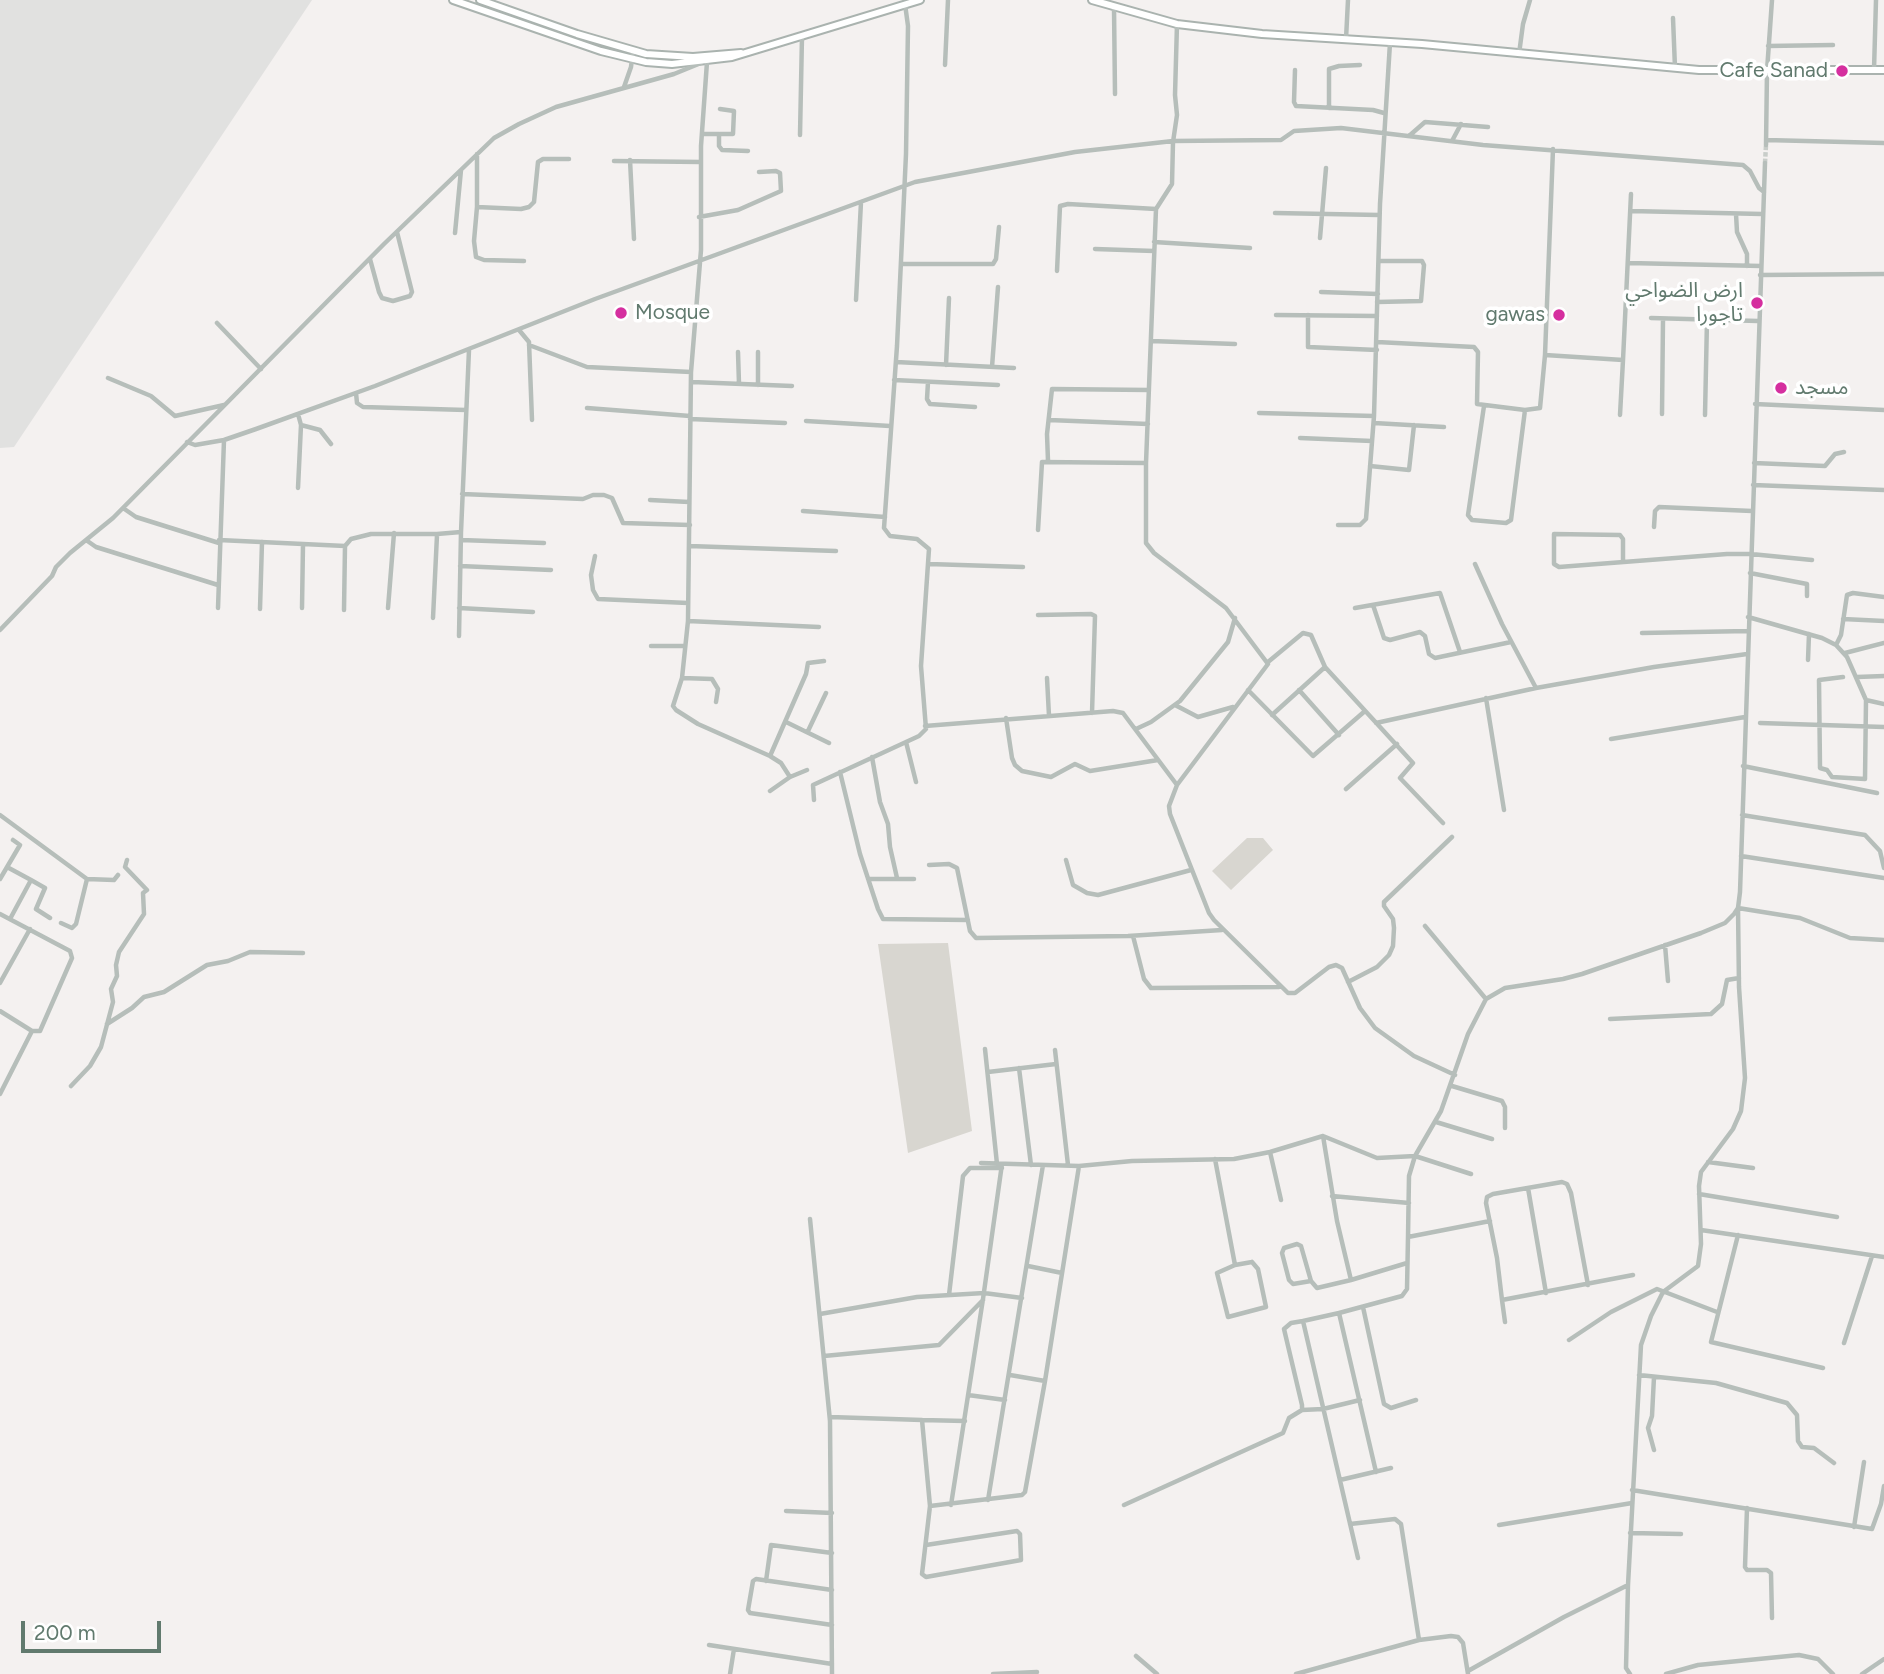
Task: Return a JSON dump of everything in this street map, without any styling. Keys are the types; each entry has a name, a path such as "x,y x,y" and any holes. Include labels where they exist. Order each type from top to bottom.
{"main road":[{"path":"453,0 573,42 672,65 704,62 746,52 920,0"},
{"path":"480,0 632,55 677,57 746,52"},
{"path":"1092,0 1177,24 1262,34 1675,68 1767,71 1884,70"}],"street":[{"path":"508,9 510,0"},
{"path":"945,65 948,0"},
{"path":"1346,39 1348,0"},
{"path":"1519,54 1530,0"},
{"path":"1772,0 1766,142 1884,143"},
{"path":"1874,70 1876,0"},
{"path":"814,800 812,786 923,733 925,726 921,666 929,564 927,546 918,539 888,535 884,528 901,264 908,67 905,4"},
{"path":"1114,7 1115,94"},
{"path":"1673,18 1675,68"},
{"path":"1177,24 1177,115 1173,141 1172,186 1156,209 1145,534 1147,546 1235,618 1268,662"},
{"path":"800,135 802,35"},
{"path":"1338,524 1360,526 1365,522 1374,423 1379,215 1390,43"},
{"path":"1768,47 1833,45"},
{"path":"624,87 632,55"},
{"path":"0,630 52,576 65,557 123,508 477,153 506,131 531,117 690,69 704,62 700,260 691,372 688,621 682,678 673,705 676,710 698,724 770,756 781,764 790,776"},
{"path":"1329,108 1329,68 1360,65"},
{"path":"1294,70 1295,105 1377,110 1384,113"},
{"path":"702,134 733,134 734,111 720,109"},
{"path":"1408,137 1425,122 1488,127"},
{"path":"1452,141 1461,124"},
{"path":"187,442 195,445 224,440 298,414 700,260 927,178 1113,146 1173,141 1281,140 1294,131 1338,128 1408,137 1743,165 1764,192"},
{"path":"719,134 719,146 722,150 748,151"},
{"path":"1377,342 1475,348 1478,352 1478,405 1525,410 1537,410 1541,406 1553,149"},
{"path":"477,153 474,241 476,257 484,260 524,261"},
{"path":"477,207 529,208 534,202 538,162 543,159 569,159"},
{"path":"630,160 634,239"},
{"path":"614,161 701,162"},
{"path":"1630,1674 1626,1668 1630,1533 1643,1339 1663,1292 1698,1266 1701,1230 1699,1180 1707,1162 1733,1129 1741,1111 1745,1078 1738,908 1765,163"},
{"path":"1320,238 1326,168"},
{"path":"455,233 461,169"},
{"path":"699,216 738,210 780,191 780,173 759,172"},
{"path":"1620,415 1631,194"},
{"path":"856,300 861,202"},
{"path":"1057,271 1060,206 1068,204 1156,209"},
{"path":"1631,211 1762,215"},
{"path":"1275,213 1379,215"},
{"path":"1736,214 1737,232 1747,254 1747,266"},
{"path":"901,264 993,264 996,259 999,227"},
{"path":"370,258 383,298 393,301 410,296 412,292 397,232"},
{"path":"1154,242 1250,248"},
{"path":"1095,249 1154,251"},
{"path":"1377,302 1421,301 1424,265 1422,261 1379,261"},
{"path":"1629,263 1761,266"},
{"path":"1760,275 1884,274"},
{"path":"992,367 998,287"},
{"path":"1321,292 1378,294"},
{"path":"946,365 949,298"},
{"path":"1276,314 1377,316"},
{"path":"1308,315 1308,347 1377,350"},
{"path":"1651,318 1759,321"},
{"path":"1662,414 1663,318"},
{"path":"1705,415 1707,320"},
{"path":"217,323 261,369"},
{"path":"519,330 527,337 529,345 532,420"},
{"path":"1152,341 1236,344"},
{"path":"529,345 587,367 691,372"},
{"path":"459,636 469,350"},
{"path":"738,352 739,384"},
{"path":"758,352 758,385"},
{"path":"1545,355 1623,360"},
{"path":"896,362 1014,368"},
{"path":"108,377 151,396 175,416 225,405"},
{"path":"894,380 998,385"},
{"path":"692,382 792,386"},
{"path":"928,382 927,399 930,404 975,407"},
{"path":"1048,461 1051,391 1054,388 1149,390"},
{"path":"356,393 360,406 466,410"},
{"path":"1755,404 1884,410"},
{"path":"1484,406 1468,515 1472,520 1506,523 1511,520 1525,410"},
{"path":"587,408 785,423"},
{"path":"1259,413 1374,416"},
{"path":"298,414 301,425 299,488"},
{"path":"1049,420 1148,424"},
{"path":"806,421 890,426"},
{"path":"1374,423 1444,427"},
{"path":"301,425 318,429 331,444"},
{"path":"1370,466 1409,470 1414,425"},
{"path":"1300,438 1372,441"},
{"path":"218,608 224,440"},
{"path":"1754,463 1825,466 1836,454 1844,452"},
{"path":"1038,530 1042,462 1146,463"},
{"path":"1753,485 1884,490"},
{"path":"462,494 578,499 604,495 612,498 623,523 690,525"},
{"path":"649,500 689,502"},
{"path":"1654,527 1659,507 1752,511"},
{"path":"123,508 136,517 219,541 345,546"},
{"path":"803,511 885,517"},
{"path":"344,610 345,546 351,539 361,535 461,532"},
{"path":"388,608 394,533"},
{"path":"433,618 437,534"},
{"path":"1623,561 1623,539 1620,535 1553,535 1554,564 1557,566 1751,554 1812,560"},
{"path":"86,540 96,547 218,585"},
{"path":"461,540 544,543"},
{"path":"260,608 262,542"},
{"path":"302,608 303,544"},
{"path":"689,546 836,551"},
{"path":"595,556 591,575 593,590 598,599 688,603"},
{"path":"929,564 1023,567"},
{"path":"1475,564 1511,642 1536,688"},
{"path":"460,566 551,570"},
{"path":"1750,573 1807,584 1807,596"},
{"path":"1355,608 1440,593 1460,652"},
{"path":"1836,645 1841,635 1849,593 1884,597"},
{"path":"1373,605 1386,639 1420,632 1432,657 1511,642"},
{"path":"460,608 533,612"},
{"path":"1038,615 1095,616 1092,713"},
{"path":"1748,617 1809,634 1836,645 1844,653 1866,700 1863,780 1832,777 1827,770 1820,768 1819,680 1843,677"},
{"path":"1136,729 1175,705 1228,642 1235,618"},
{"path":"1843,619 1884,621"},
{"path":"688,621 819,627"},
{"path":"1642,632 1748,631"},
{"path":"1443,823 1400,778 1413,763 1325,667 1313,639 1306,633 1268,662 1267,667 1177,785 1169,806 1210,915 1280,987 1287,993 1295,993 1334,965 1342,968 1360,1008 1383,1034 1414,1056 1455,1075"},
{"path":"1808,660 1809,634"},
{"path":"1844,653 1884,643"},
{"path":"651,646 685,646"},
{"path":"1376,723 1536,688 1747,654"},
{"path":"770,756 806,674 808,663 824,661"},
{"path":"1272,715 1325,667"},
{"path":"1857,677 1884,676"},
{"path":"682,678 714,680 719,689 716,702"},
{"path":"1047,678 1049,716"},
{"path":"1248,690 1312,756 1317,755 1365,711"},
{"path":"1299,690 1339,735"},
{"path":"808,731 826,694"},
{"path":"1486,698 1504,810"},
{"path":"1866,700 1884,704"},
{"path":"1175,705 1198,717 1235,706"},
{"path":"925,726 1121,711 1177,785"},
{"path":"1611,740 1745,717"},
{"path":"1006,718 1012,758 1022,771 1051,777 1075,764 1090,771 1158,760"},
{"path":"786,722 829,743"},
{"path":"1760,723 1884,727"},
{"path":"906,742 916,782"},
{"path":"1346,789 1397,744"},
{"path":"872,757 880,802 888,824 897,878"},
{"path":"1743,766 1877,793"},
{"path":"770,791 790,776 807,770"},
{"path":"840,772 868,879 881,916 885,920 968,920"},
{"path":"0,815 88,879 114,880 118,875"},
{"path":"1742,815 1865,835 1880,851 1884,868"},
{"path":"1348,982 1377,967 1389,955 1393,946 1394,928 1393,919 1384,902 1452,837"},
{"path":"0,879 20,845 13,840"},
{"path":"1741,856 1884,878"},
{"path":"1066,859 1073,885 1087,893 1098,895 1191,870"},
{"path":"71,1086 90,1066 102,1047 113,1002 111,989 117,976 119,952 144,914 143,893 147,890 125,867 127,860"},
{"path":"929,865 949,864 957,868 971,933 976,938 1133,936 1223,930"},
{"path":"7,867 45,887 36,909 50,918"},
{"path":"61,923 72,928 76,924 88,879"},
{"path":"868,879 914,879"},
{"path":"10,919 31,880"},
{"path":"1738,908 1800,918 1850,937 1884,940"},
{"path":"1302,1410 1284,1329 1291,1323 1402,1296 1406,1289 1408,1263 1410,1171 1415,1156 1436,1122 1452,1086 1468,1034 1486,999 1505,988 1563,979 1665,945 1725,923 1738,908"},
{"path":"0,914 71,951 72,958 40,1031 32,1031 0,1011"},
{"path":"1425,926 1486,999"},
{"path":"0,983 30,929"},
{"path":"1133,936 1144,979 1151,988 1280,987"},
{"path":"1665,945 1668,981"},
{"path":"107,1024 144,997 164,992 207,965 229,961 250,952 303,953"},
{"path":"1610,1020 1711,1014 1722,1004 1727,981 1739,978"},
{"path":"0,1094 32,1031"},
{"path":"951,1505 984,1296 1000,1165 985,1049"},
{"path":"1055,1050 1068,1165"},
{"path":"987,1072 1056,1064"},
{"path":"1019,1068 1031,1165"},
{"path":"1452,1086 1502,1101 1505,1128"},
{"path":"1436,1122 1492,1139"},
{"path":"949,1295 963,1176 970,1168 1000,1165 1079,1166 1132,1161 1234,1158 1270,1152 1323,1136 1377,1158 1415,1156 1471,1174"},
{"path":"1323,1136 1332,1196 1351,1280"},
{"path":"1270,1152 1281,1200"},
{"path":"1215,1159 1236,1265"},
{"path":"1707,1162 1753,1168"},
{"path":"981,1163 1000,1165"},
{"path":"988,1500 1043,1165"},
{"path":"930,1506 1022,1495 1025,1492 1079,1166"},
{"path":"1505,1321 1486,1203 1487,1197 1493,1194 1562,1182 1569,1187 1588,1285"},
{"path":"1528,1188 1546,1293"},
{"path":"1699,1194 1837,1217"},
{"path":"1332,1196 1409,1203"},
{"path":"810,1219 830,1417 832,1674"},
{"path":"1408,1237 1490,1222"},
{"path":"1701,1230 1884,1257"},
{"path":"1738,1235 1711,1342 1823,1368"},
{"path":"1311,1281 1297,1284 1289,1280 1282,1254 1284,1248 1301,1245 1311,1281 1317,1288 1408,1263"},
{"path":"1844,1343 1872,1256"},
{"path":"1251,1262 1256,1264 1267,1305 1230,1317 1226,1312 1217,1275 1220,1270 1236,1265 1251,1262"},
{"path":"1028,1266 1062,1272"},
{"path":"1502,1300 1633,1275"},
{"path":"1569,1340 1657,1289 1717,1312"},
{"path":"820,1314 892,1300 949,1295 1022,1298"},
{"path":"824,1356 939,1345 984,1296"},
{"path":"1363,1307 1384,1404 1391,1408 1416,1400"},
{"path":"1339,1313 1376,1472"},
{"path":"1303,1321 1358,1558"},
{"path":"1639,1375 1716,1383 1787,1403 1797,1415 1798,1441 1802,1447 1814,1448 1834,1463"},
{"path":"1010,1376 1045,1381"},
{"path":"1654,1377 1652,1416 1648,1428 1654,1450"},
{"path":"968,1395 1005,1400"},
{"path":"1124,1505 1279,1436 1287,1429 1289,1418 1302,1410 1323,1409 1360,1400"},
{"path":"830,1417 965,1421"},
{"path":"922,1420 930,1506 922,1574 926,1577 1018,1562 1021,1558 1020,1534 1017,1531 926,1545"},
{"path":"1854,1527 1864,1462"},
{"path":"1340,1480 1391,1468"},
{"path":"1632,1490 1874,1529 1883,1505 1884,1486"},
{"path":"1499,1525 1632,1503"},
{"path":"1747,1508 1745,1567 1747,1570 1767,1570 1771,1573 1772,1618"},
{"path":"786,1511 832,1513"},
{"path":"1350,1524 1395,1520 1401,1524 1419,1640"},
{"path":"1630,1533 1681,1534"},
{"path":"766,1581 772,1545 832,1553"},
{"path":"832,1590 756,1579 753,1581 748,1608 750,1613 832,1625"},
{"path":"1296,1674 1419,1640 1451,1636 1458,1637 1465,1647 1468,1672 1564,1617 1628,1585"},
{"path":"709,1645 832,1664"},
{"path":"730,1674 734,1648"},
{"path":"1666,1674 1698,1665 1799,1655 1818,1659 1833,1674"},
{"path":"1136,1656 1157,1674"},
{"path":"1862,1674 1884,1659"},
{"path":"993,1674 1037,1672"}],"shaded area":[{"path":"0,0 312,0 14,447 0,448"},
{"path":"1247,838 1263,838 1273,850 1231,890 1212,871"},
{"path":"948,943 972,1131 908,1153 878,944"}],"tunnel":[{"path":"1765,163 1766,145"}],"place":[{"name":"Cafe Sanad","path":"1842,71"},
{"name":"ارض الضواحي تاجورا","path":"1757,303"},
{"name":"Mosque","path":"621,313"},
{"name":"gawas","path":"1559,315"},
{"name":"مسجد","path":"1781,388"}]}
